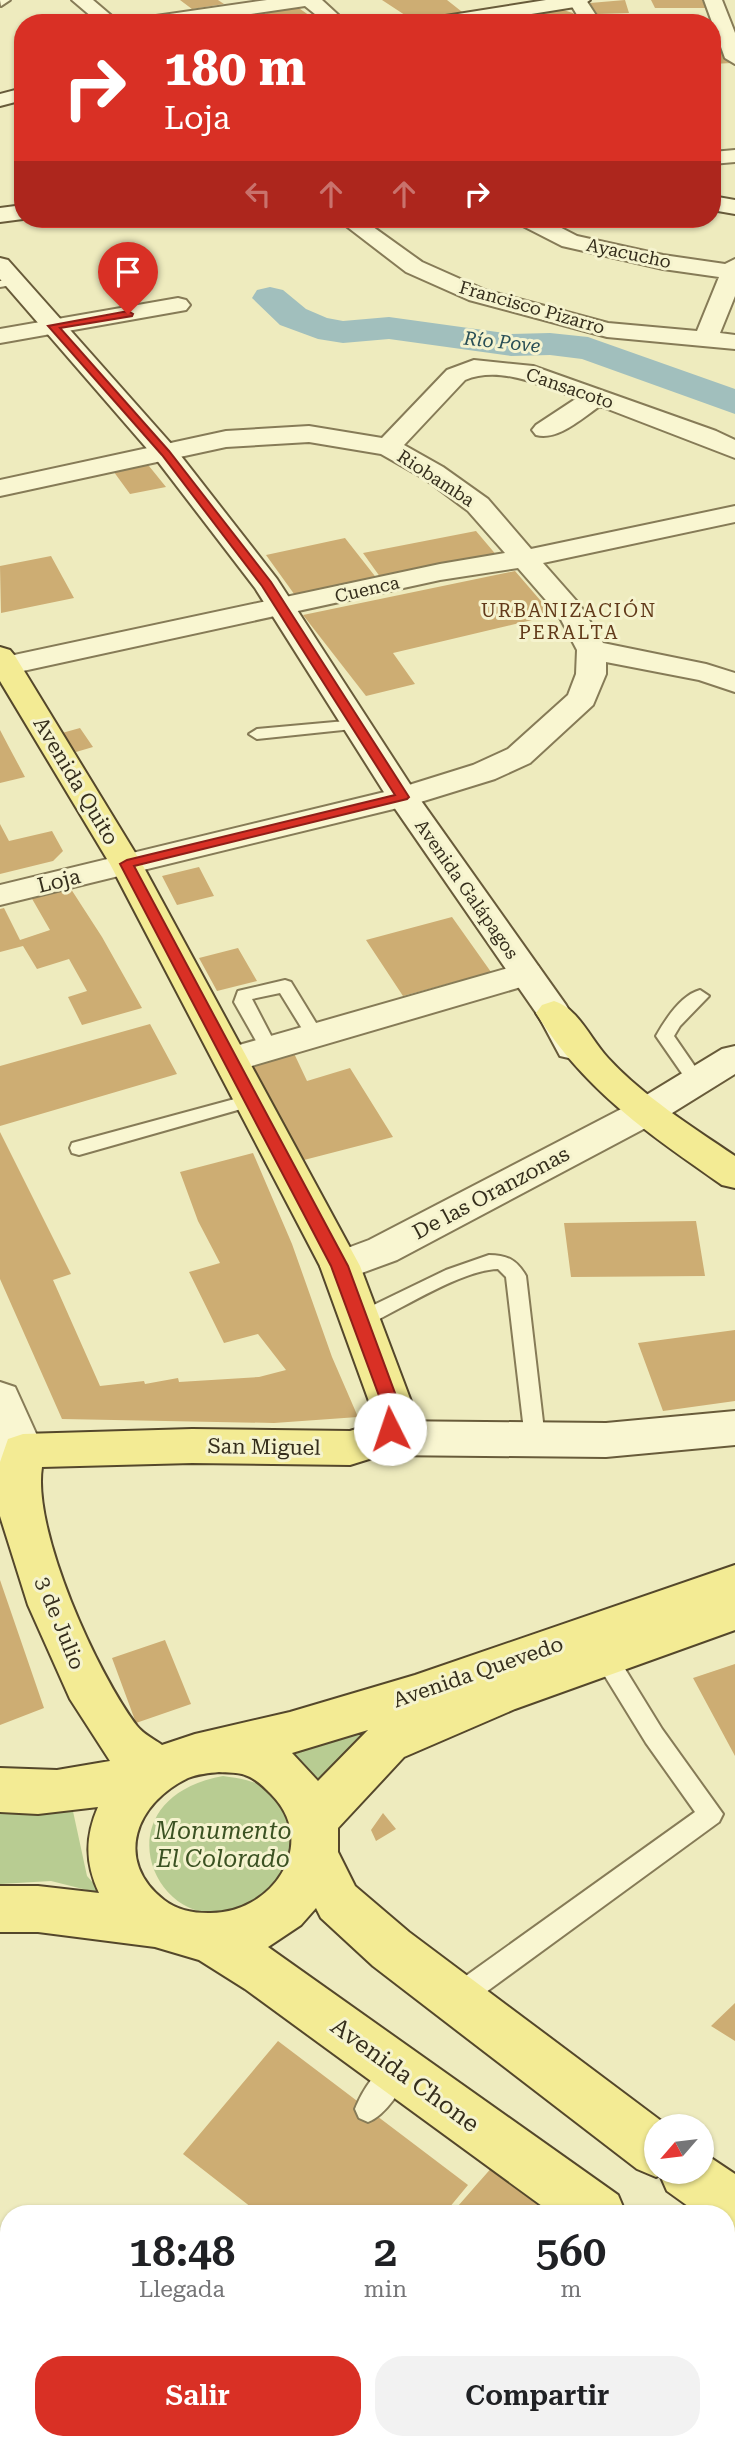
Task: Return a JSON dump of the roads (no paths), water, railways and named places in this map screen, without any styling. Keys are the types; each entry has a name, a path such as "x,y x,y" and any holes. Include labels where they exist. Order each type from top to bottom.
{"main road":[{"name":"Avenida Quito","path":"2,663 127,864 340,1266 391,1404 390,1429 383,1438"},
{"path":"554,1013 598,1070 615,1087 735,1178"},
{"name":"San Miguel","path":"11,1452 192,1446 350,1448 383,1438"},
{"name":"3 de Julio","path":"11,1452 18,1482 20,1514 50,1605 86,1685 104,1715 122,1742 154,1771"},
{"name":"Avenida Quevedo","path":"219,1751 223,1747 289,1733 415,1695 735,1584"},
{"name":"Avenida Quevedo","path":"314,1838 341,1789 387,1742 499,1695 735,1611"},
{"path":"0,1790 46,1793 88,1789 154,1771 199,1752 219,1751 251,1756 280,1771 301,1794 338,1902 391,1949 644,2141"},
{"path":"154,1771 129,1796 116,1822 112,1851 117,1879 132,1905 156,1924 181,1935 209,1939 239,1935 266,1923 289,1904 306,1881 314,1838"},
{"path":"0,1909 38,1909 156,1924"},
{"name":"Avenida Chone","path":"209,1939 263,1972 383,2090 583,2205"},
{"path":"703,2184 732,2205"}],"street":[{"path":"81,0 99,14"},
{"path":"211,14 308,0 326,14"},
{"path":"494,14 579,0"},
{"path":"721,16 730,34 735,58"},
{"name":"Francisco Pizarro","path":"360,228 414,267 477,295 607,330 735,342"},
{"name":"Ayacucho","path":"545,228 570,241 663,262 734,271"},
{"path":"706,339 734,271"},
{"name":"Avenida Galápagos","path":"5,277 53,326 165,453 283,608 403,797 554,1013 577,1054 592,1072 735,1178"},
{"path":"0,336 178,305"},
{"name":"Cansacoto","path":"387,447 456,375 474,368 524,371 708,436 735,450"},
{"path":"545,430 597,397"},
{"name":"Riobamba","path":"0,488 226,439 309,434 387,447 434,472 478,505 570,611 592,650"},
{"name":"Cuenca","path":"2,663 735,514"},
{"path":"703,520 735,544"},
{"path":"403,797 484,772 519,756 582,699 591,674 592,650 706,673 735,683"},
{"name":"Loja","path":"0,895 403,797"},
{"path":"231,1060 526,974"},
{"name":"De las Oranzonas","path":"340,1266 383,1250 646,1112 735,1058"},
{"name":"Avenida Galápagos","path":"646,1112 735,1169"},
{"path":"0,1398 11,1452"},
{"name":"San Miguel","path":"383,1438 606,1440 735,1428"}],"lane":[{"path":"257,734 357,725"},
{"path":"269,1049 243,1002 244,995 285,986 315,1036"},
{"path":"696,1081 665,1036 673,1023 700,996"},
{"path":"79,1148 253,1100"},
{"path":"360,1320 456,1274 490,1262 500,1262 510,1267 516,1276 535,1440"},
{"path":"457,1999 711,1814 654,1736 606,1658"}],"waterway":[{"name":"Río Pove","path":"270,298 293,317 318,328 343,332 389,328 511,345 550,344 588,348 735,402"}],"district":[{"name":"URBANIZACIÓN PERALTA","path":"569,621"}],"park label":[{"name":"Monumento El Colorado","path":"223,1845"}]}
